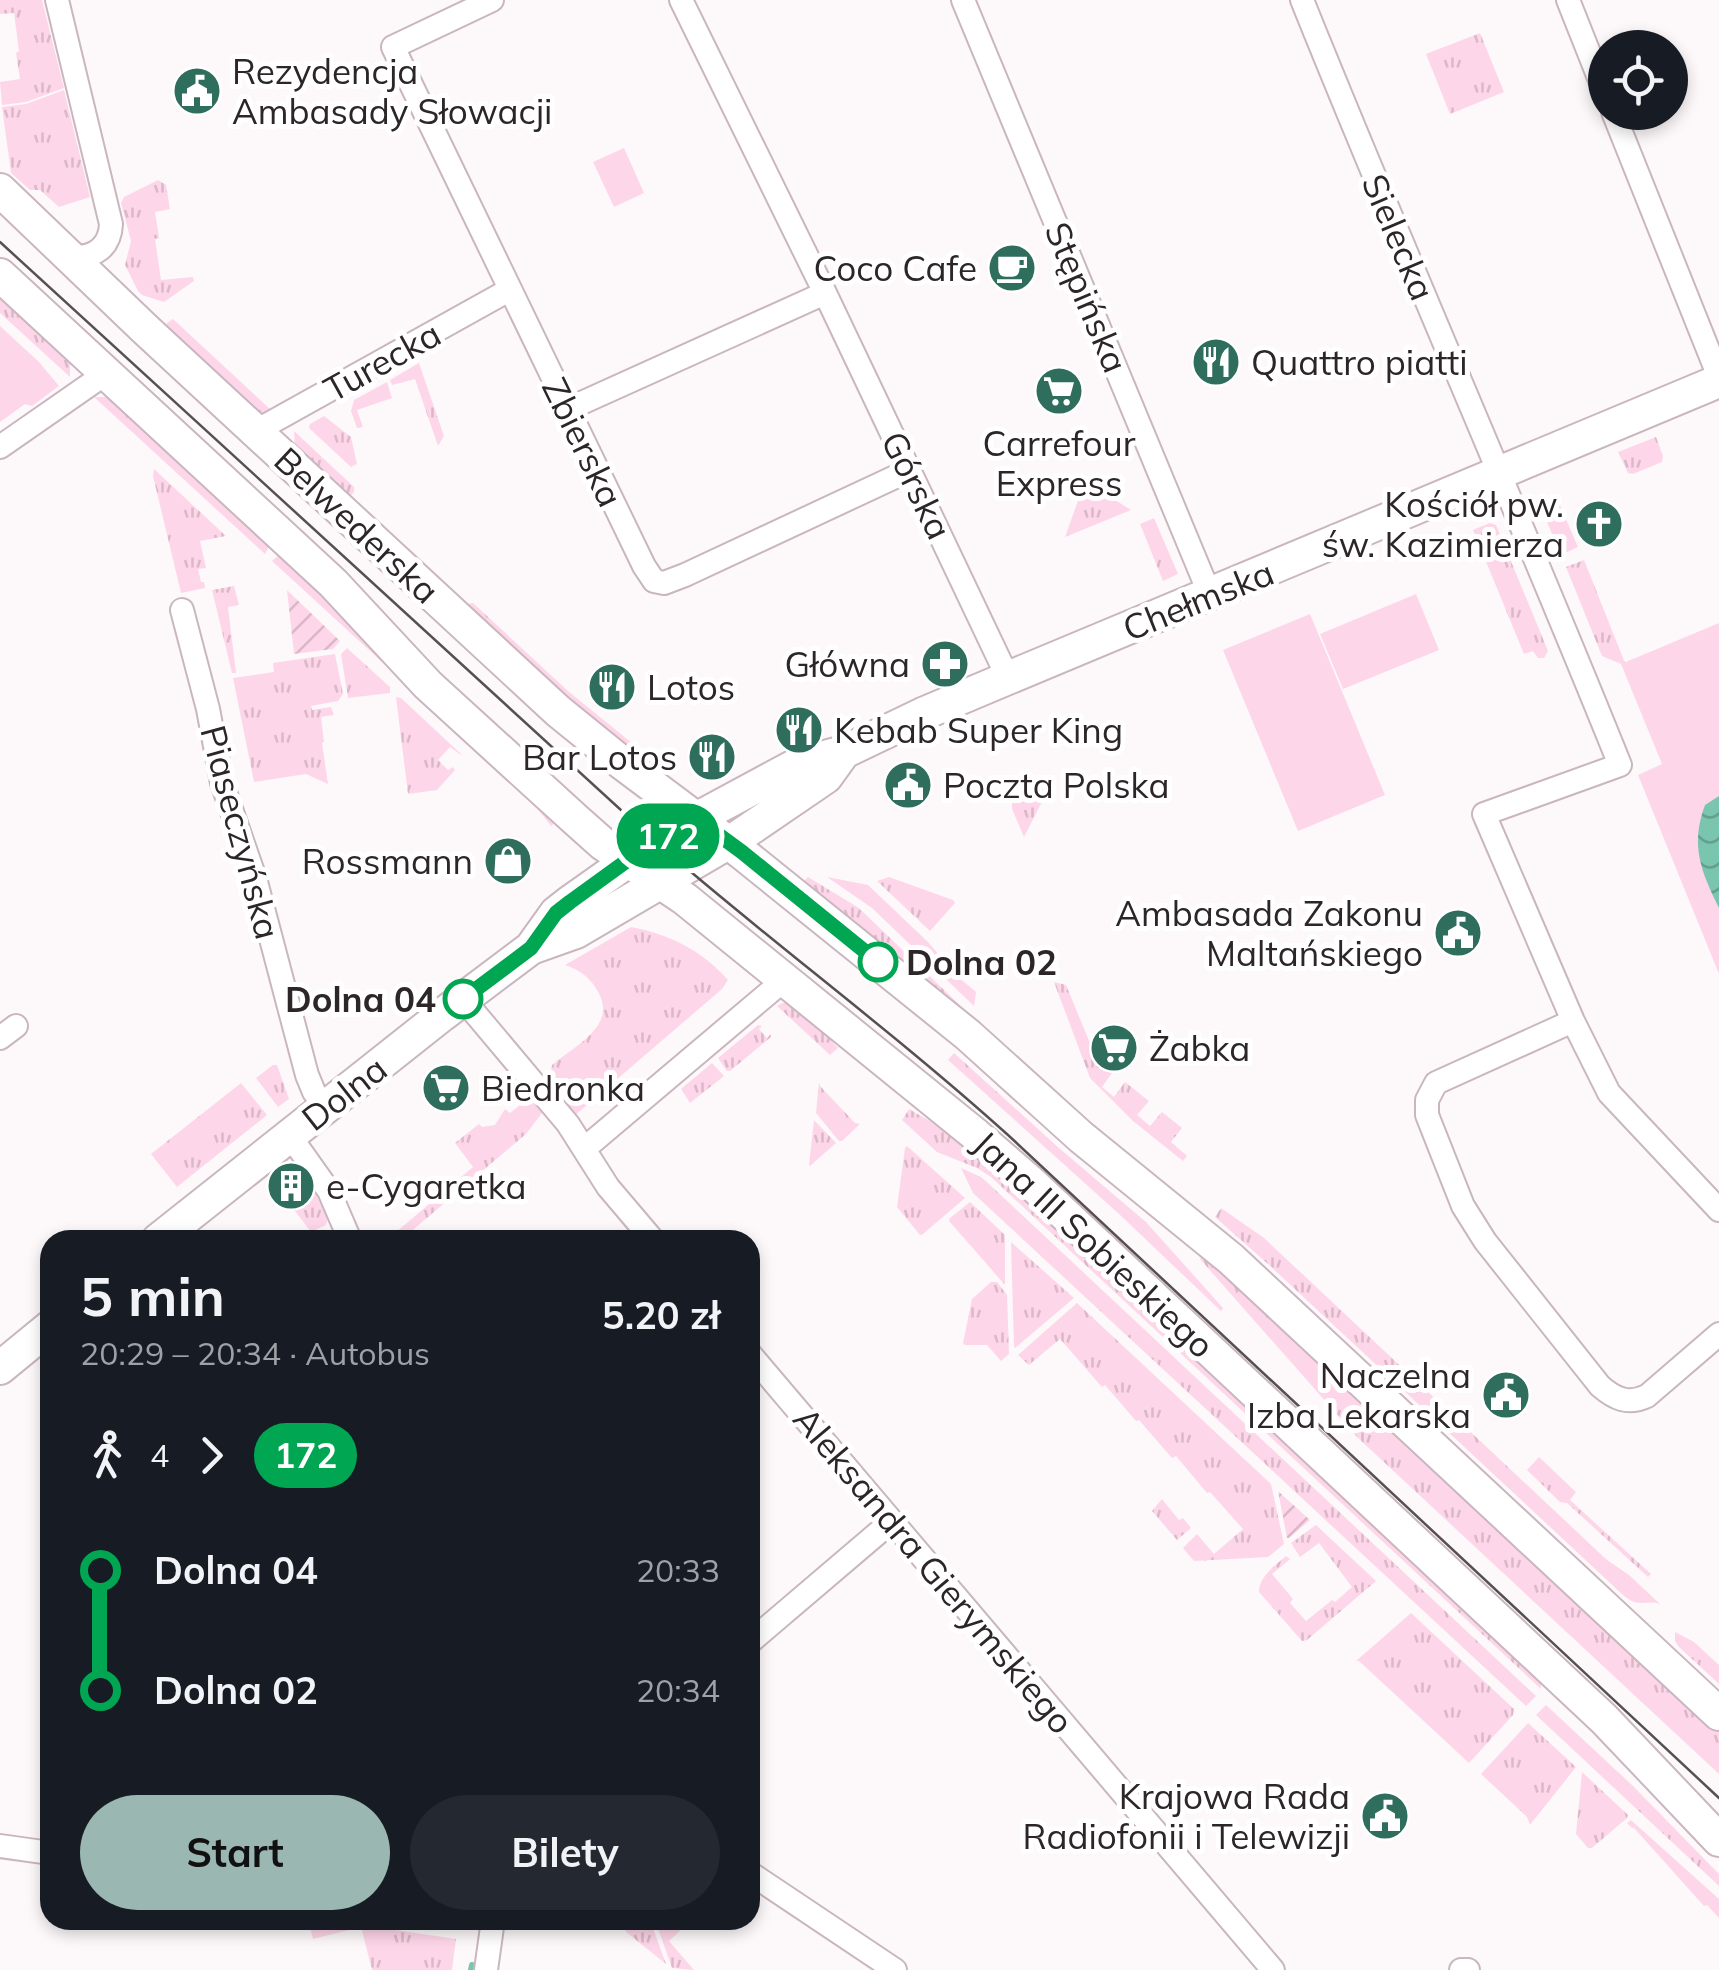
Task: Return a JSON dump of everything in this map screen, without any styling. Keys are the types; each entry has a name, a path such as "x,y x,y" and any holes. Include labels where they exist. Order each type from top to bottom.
{"main road":[{"name":"Belwederska","path":"0,190 544,698 603,748 728,842"},
{"name":"Belwederska","path":"0,275 332,583 428,685 593,835 662,883"},
{"name":"Chełmska","path":"697,819 798,764 844,752 1008,678 1719,379"},
{"name":"Chełmska","path":"662,883 826,777 844,752"},
{"name":"Dolna","path":"531,948 556,913 628,860 697,819"},
{"name":"Jana III Sobieskiego","path":"728,842 968,1035 1081,1137 1247,1273 1719,1714"},
{"name":"Dolna","path":"171,1230 531,948 576,932 662,883"},
{"name":"Jana III Sobieskiego","path":"662,883 1028,1180 1595,1710 1719,1840"},
{"path":"0,1368 40,1335"}],"street":[{"path":"57,0 111,230 105,246 86,257 72,258"},
{"name":"Zbierska","path":"492,0 393,48 566,410 654,581 684,576 910,470"},
{"name":"Górska","path":"681,0 1008,678"},
{"name":"Stępińska","path":"963,0 1210,595"},
{"name":"Sielecka","path":"1302,0 1620,765 1484,814 1573,1020"},
{"path":"1568,0 1588,50"},
{"path":"1620,130 1719,379"},
{"name":"Turecka","path":"256,432 509,290"},
{"path":"566,410 825,293"},
{"path":"0,447 105,374"},
{"name":"Piaseczyńska","path":"182,610 208,709 222,783 255,878 307,1075 325,1108"},
{"path":"584,1149 784,980"},
{"path":"463,999 568,1124 608,1187 645,1230"},
{"path":"1719,1210 1610,1092 1573,1020 1436,1083 1427,1100 1427,1115 1464,1206 1485,1241 1612,1396 1636,1401 1647,1396 1719,1334"},
{"path":"290,1136 329,1191 346,1230"},
{"name":"Aleksandra Gierymskiego","path":"760,1366 1273,1970"},
{"path":"760,1633 892,1521"},
{"path":"0,1846 40,1852"},
{"path":"760,1881 895,1970"},
{"path":"486,1970 492,1930"},
{"path":"1461,1970 1468,1970"}],"green space":[{"path":"0,0 42,0 64,88 26,102 2,105 0,82 20,79 14,13 0,14"},
{"path":"1480,33 1504,92 1450,114 1426,54"},
{"path":"64,90 90,197 59,207 11,173 2,107 26,104"},
{"path":"624,148 644,193 614,207 593,162"},
{"path":"158,180 166,185 170,209 155,212 161,280 193,277 194,281 164,302 142,295 125,265 131,241 121,203 124,197"},
{"path":"0,293 67,357 70,377 0,313"},
{"path":"173,319 271,410 256,412 165,330"},
{"path":"0,326 59,386 32,406 25,404 0,422"},
{"path":"419,363 444,436 438,446 415,379 392,385 390,380"},
{"path":"387,382 392,398 357,410 363,427 357,428 351,411 354,400"},
{"path":"94,397 114,400 271,543 265,554"},
{"path":"324,416 351,437 357,464 351,467 309,428"},
{"path":"294,431 354,487 347,499 295,449"},
{"path":"1656,437 1662,462 1628,473 1618,452"},
{"path":"154,469 226,536 200,541 206,568 198,569 205,588 181,593"},
{"path":"1085,481 1131,510 1065,537"},
{"path":"1556,496 1578,547 1561,555 1539,503"},
{"path":"1154,518 1178,574 1163,581 1140,524"},
{"path":"1490,523 1496,525 1548,651 1544,658 1538,658 1533,651 1524,654 1473,530"},
{"path":"279,555 559,820 551,826 526,794 272,561"},
{"path":"1584,560 1625,663 1602,656 1566,567"},
{"path":"234,586 239,605 228,607 236,673 232,673 212,590"},
{"path":"287,590 340,641 333,649 294,654"},
{"path":"1416,594 1439,650 1343,689 1320,634"},
{"path":"473,603 568,691 643,752 642,763 463,607"},
{"path":"1310,614 1385,795 1298,831 1223,650"},
{"path":"1719,623 1719,974 1638,775 1662,764 1621,664"},
{"path":"347,648 390,687 390,693 348,698 341,654"},
{"path":"335,654 343,694 338,701 311,706 312,710 331,707 334,715 321,717 328,784 306,774 254,782 233,678 274,672 273,663"},
{"path":"396,697 461,754 450,747 438,760 448,770 455,770 437,790 408,794"},
{"path":"1050,786 1024,837 1012,803"},
{"path":"808,877 859,908 970,1015 967,1018 801,884"},
{"path":"827,877 868,885 976,992 974,1006 872,908"},
{"path":"889,877 955,903 930,931 877,881"},
{"path":"631,927 684,945 708,960 728,980 573,1117 548,1087 552,1065 592,1033 603,1014 597,990 587,977 565,965"},
{"path":"1054,982 1066,985 1097,1060 1112,1073 1102,1087 1114,1097 1125,1082 1149,1101 1137,1115 1150,1126 1162,1112 1182,1128 1171,1142 1187,1156 1183,1161 1133,1121 1090,1078"},
{"path":"789,1003 812,1020 838,1048 830,1055 777,1006"},
{"path":"758,1025 767,1038 771,1037 727,1071 718,1058"},
{"path":"954,1053 1146,1222 1223,1308 1221,1311 948,1060"},
{"path":"712,1063 724,1076 690,1103 681,1089"},
{"path":"277,1065 289,1099 278,1107 256,1078"},
{"path":"819,1082 860,1124 842,1141 816,1113"},
{"path":"241,1083 267,1115 177,1187 151,1154"},
{"path":"525,1092 542,1113 526,1134 413,1230 398,1230 473,1167 455,1143 479,1124 495,1125 505,1109 510,1113 519,1106 515,1101"},
{"path":"909,1109 961,1139 1541,1678 1541,1689 991,1177 937,1152 902,1120"},
{"path":"814,1120 836,1143 810,1166 809,1165"},
{"path":"907,1146 965,1198 920,1235 897,1207"},
{"path":"961,1168 989,1184 1536,1696 1526,1706 973,1193"},
{"path":"299,1172 314,1191 328,1218 326,1225 309,1230 286,1199 301,1186 293,1175"},
{"path":"970,1202 1005,1235 1005,1285 949,1221"},
{"path":"1221,1208 1264,1238 1607,1560 1660,1604 1638,1603 1623,1595 1215,1217"},
{"path":"1011,1242 1074,1298 1015,1348 1014,1347"},
{"path":"1204,1253 1719,1732 1719,1774 1357,1437 1200,1259"},
{"path":"991,1282 997,1282 1007,1295 1009,1354 1001,1361 987,1345 963,1343 972,1299"},
{"path":"1077,1303 1271,1484 1284,1544 1268,1557 1194,1561 1183,1548 1197,1534 1214,1554 1243,1529 1176,1456 1172,1458 1105,1385 1102,1387 1060,1339 1029,1365 1018,1355"},
{"path":"1539,1457 1576,1492 1570,1500 1651,1574 1648,1577 1527,1470"},
{"path":"1278,1491 1310,1520 1289,1538 1287,1538"},
{"path":"1162,1499 1191,1528 1177,1540 1152,1511"},
{"path":"1316,1525 1376,1581 1302,1641 1259,1592 1265,1576 1286,1556 1290,1559 1272,1574 1306,1621 1352,1587 1319,1543 1300,1557 1291,1543"},
{"path":"1411,1613 1514,1709 1513,1715 1469,1763 1356,1661"},
{"path":"1675,1632 1694,1642 1719,1665 1719,1684 1679,1647"},
{"path":"1546,1705 1719,1874 1719,1886 1536,1715"},
{"path":"1528,1723 1576,1767 1530,1825 1527,1817 1481,1774"},
{"path":"1582,1772 1628,1815 1592,1848 1576,1834"},
{"path":"1631,1820 1719,1899 1719,1918 1627,1823"},
{"path":"311,1930 349,1930 313,1939"},
{"path":"362,1930 395,1930 456,1939 452,1970 372,1970"},
{"path":"654,1930 666,1964 626,1932"},
{"path":"659,1930 679,1930 669,1941 694,1970 672,1968"}],"water":[{"path":"1719,796 1719,908 1703,870 1698,833 1705,805"}],"waterway":[{"path":"471,1970 472,1965"}],"tram line":[{"path":"0,242 657,843 1008,1135 1719,1798"}],"bus line":[{"name":"172","path":"463,999 531,948 556,913 570,902 628,860 697,819 878,962"}],"place":[{"name":"Rezydencja Ambasady Słowacji","path":"197,91"},
{"name":"Coco Cafe","path":"1012,268"},
{"name":"Quattro piatti","path":"1216,362"},
{"name":"Carrefour Express","path":"1059,391"},
{"name":"Kościół pw. św. Kazimierza","path":"1599,524"},
{"name":"Główna","path":"945,664"},
{"name":"Lotos","path":"612,687"},
{"name":"Kebab Super King","path":"799,730"},
{"name":"Bar Lotos","path":"712,757"},
{"name":"Poczta Polska","path":"908,785"},
{"name":"Rossmann","path":"508,861"},
{"name":"Ambasada Zakonu Maltańskiego","path":"1458,933"},
{"name":"Dolna 02","path":"878,962"},
{"name":"Dolna 04","path":"463,999"},
{"name":"Żabka","path":"1114,1048"},
{"name":"Biedronka","path":"446,1088"},
{"name":"e-Cygaretka","path":"291,1186"},
{"name":"Naczelna Izba Lekarska","path":"1506,1395"},
{"name":"Krajowa Rada Radiofonii i Telewizji","path":"1385,1816"}]}
